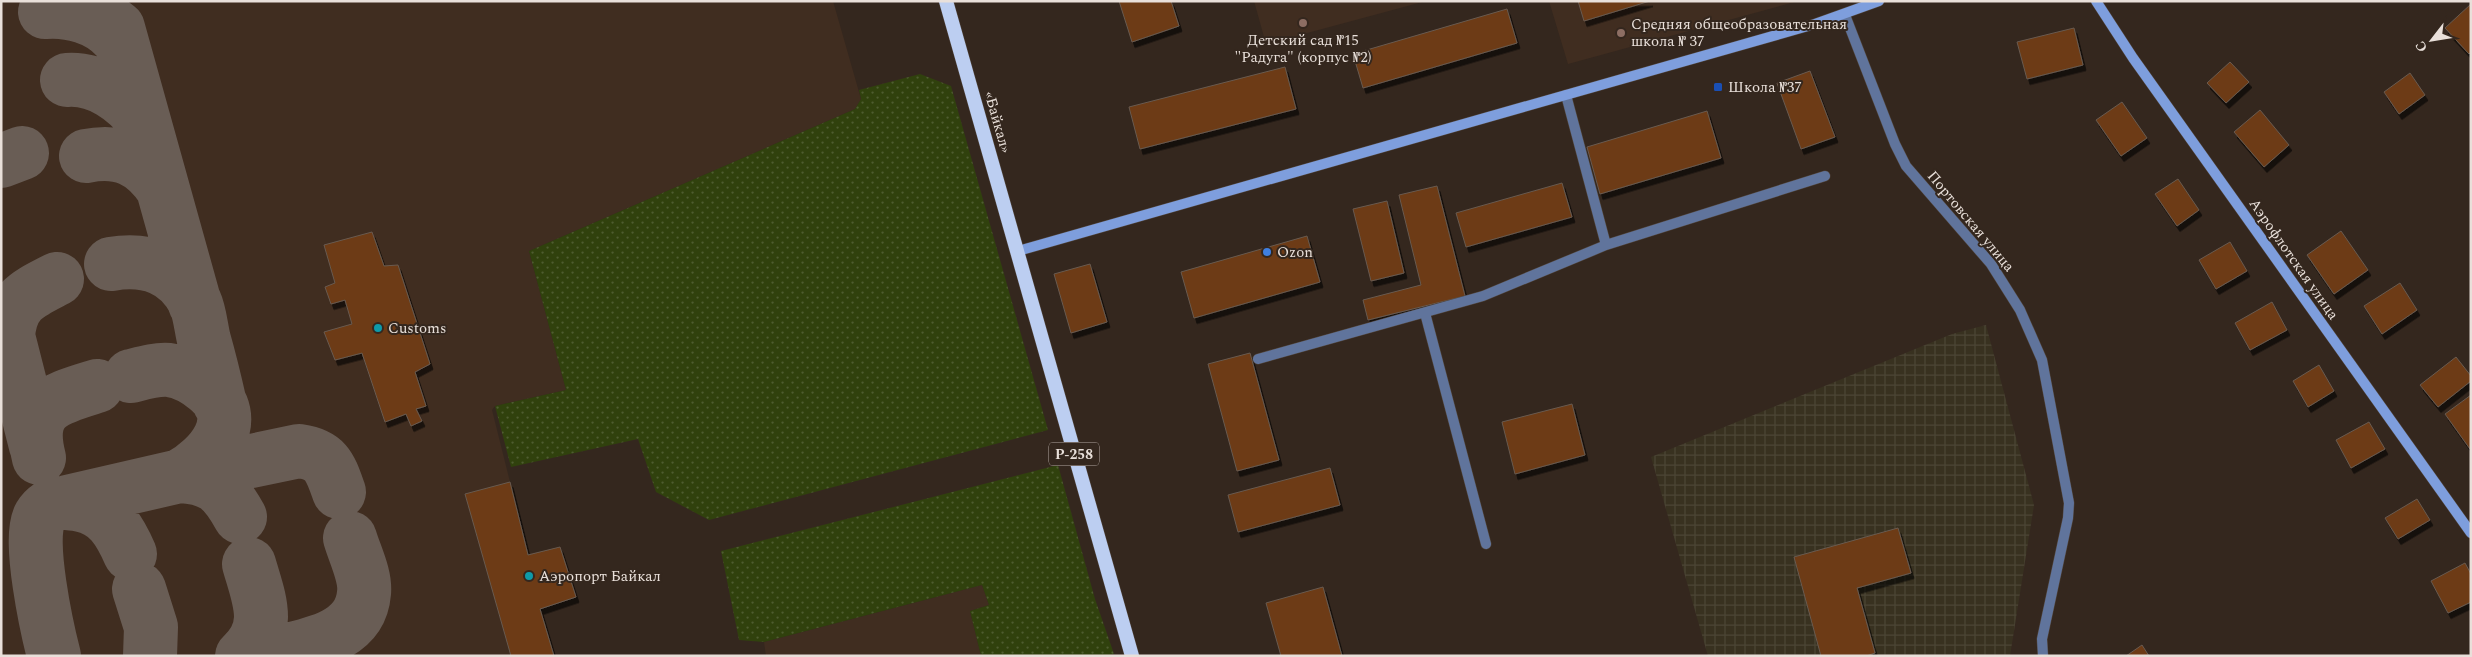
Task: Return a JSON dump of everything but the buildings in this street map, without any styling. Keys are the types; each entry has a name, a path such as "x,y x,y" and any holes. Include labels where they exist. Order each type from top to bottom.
{"highway":[{"name":"«Байкал»","path":"946,1 1018,251"},
{"name":"Р-258","path":"1018,251 1132,656"}],"main road":[{"path":"1018,251 1845,15 1879,1"},
{"name":"Аэрофлотская улица","path":"2096,1 2144,74 2471,533"}],"street":[{"name":"Портовская улица","path":"1845,15 1895,144 1906,166 1991,264 2020,310 2042,360 2069,503 2068,518 2042,639 2043,656"},
{"path":"1566,95 1606,245"},
{"path":"1258,359 1483,296 1606,245 1825,176"},
{"path":"1425,312 1486,544"}],"shaded area":[{"name":"Аэропорт Байкал","path":"1,1 833,1 861,99 855,109 529,251 566,390 495,406 492,410 528,554 560,547 576,597 540,609 554,656 1,656"},
{"name":"Детский сад №15 \"Радуга\" (корпус №2)","path":"1254,1 1426,1 1266,44"},
{"name":"Средняя общеобразовательная школа № 37","path":"1549,1 1798,1 1568,64"},
{"path":"1986,325 2034,505 2010,656 1708,656 1651,457 1952,334"},
{"path":"982,585 989,605 970,611 981,656 766,656 764,642"}],"green space":[{"path":"920,74 951,86 1048,430 709,520 656,492 638,439 511,467 495,406 566,390 529,251 855,109 861,99 859,90"},
{"path":"1058,465 1095,599 1114,654 1105,656 981,656 970,611 989,605 982,585 764,642 739,640 721,551"}],"taxiway":[{"path":"84,1 118,28 195,304"},
{"path":"45,12 64,12 93,20 116,37"},
{"path":"67,80 90,82 110,91 129,105 144,122"},
{"path":"1,161 22,153"},
{"path":"86,156 110,154 130,159 148,171 163,189"},
{"path":"111,264 149,264 170,273 188,290 198,311 220,404"},
{"path":"36,446 8,336 10,324 17,306 30,294 57,279"},
{"path":"131,376 159,370 180,372 190,376 207,388 218,400 224,412 224,425 220,437 212,449 192,469 180,476 299,451 322,459 330,469 339,492"},
{"path":"39,458 36,440 37,426 41,415 47,407 68,395 97,386"},
{"path":"67,502 180,476 201,479 216,486 229,499 240,517"},
{"path":"54,656 43,606 37,563 37,527 40,516 49,507 59,503 75,504 90,508 99,512 112,523 122,537 130,554"},
{"path":"262,656 309,645 325,639 340,632 352,622 360,609 364,586 362,573 350,538"},
{"path":"242,656 258,635 261,613 249,564"},
{"path":"139,589 151,627 150,656"}],"place":[{"name":"Детский сад №15 \"Радуга\" (корпус №2)","path":"1303,23"},
{"name":"Средняя общеобразовательная школа № 37","path":"1621,33"},
{"name":"Школа №37","path":"1718,87"},
{"name":"Ozon","path":"1267,252"},
{"name":"Customs","path":"378,328"},
{"name":"Аэропорт Байкал","path":"529,576"}]}
